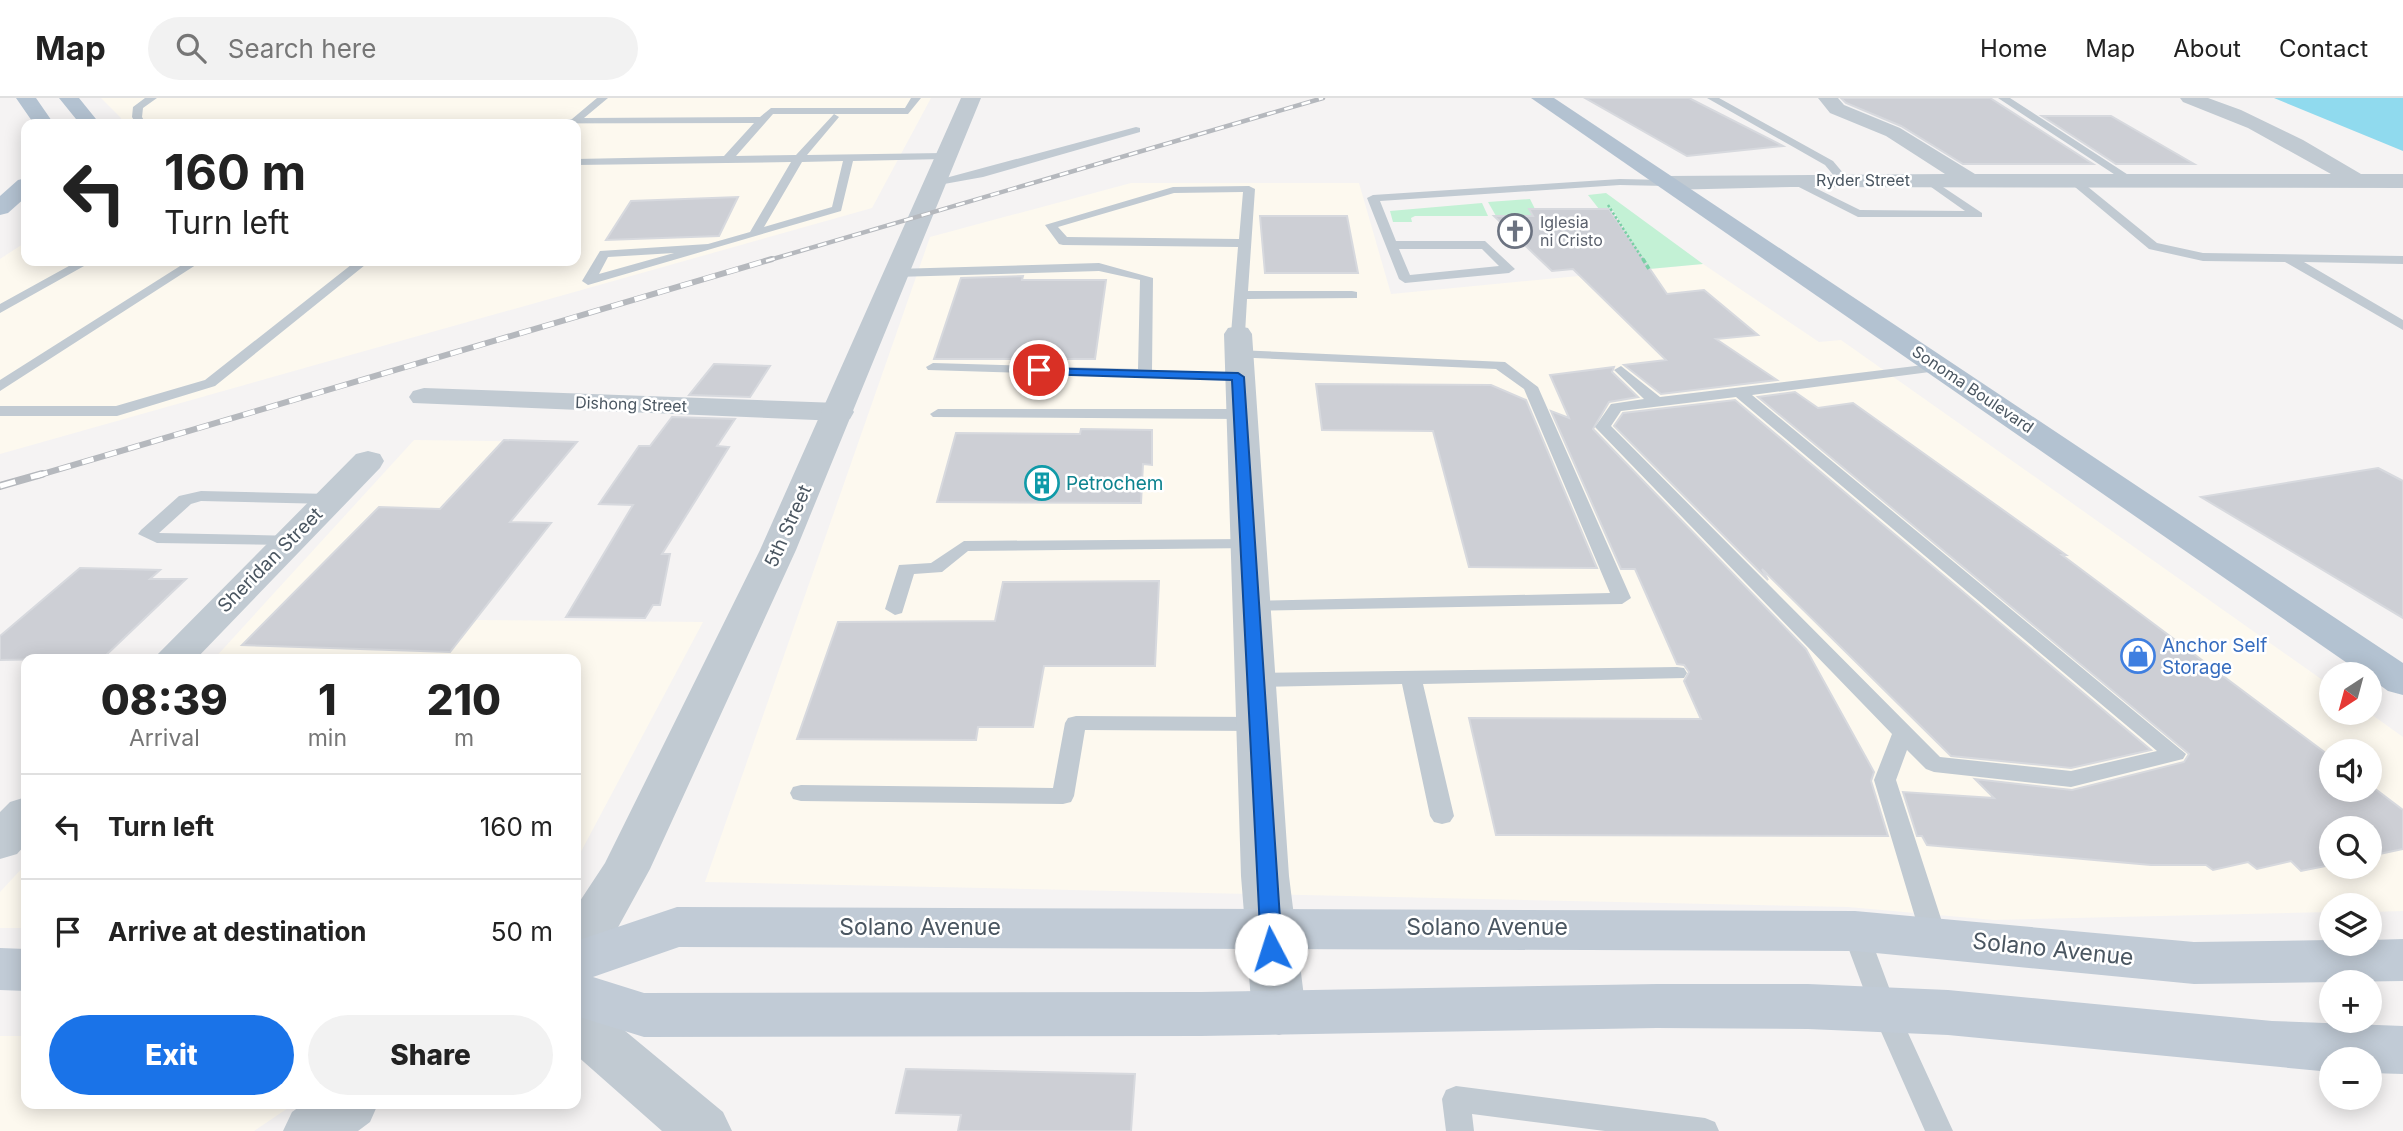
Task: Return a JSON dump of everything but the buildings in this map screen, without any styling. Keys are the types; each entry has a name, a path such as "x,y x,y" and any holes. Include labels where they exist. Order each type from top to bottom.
{"main road":[{"path":"26,98 41,119"},
{"path":"69,98 86,119"},
{"name":"Sonoma Boulevard","path":"1541,98 2403,682"},
{"path":"9,220 21,195"},
{"name":"Solano Avenue","path":"581,960 677,927 1855,931 2194,963 2403,960"},
{"path":"0,969 21,970"},
{"path":"581,996 644,1015 1279,1013 1699,1005 1884,1009 1995,1017 2239,1044 2403,1050"}],"street":[{"name":"5th Street","path":"581,932 598,917 626,869 778,550 971,98"},
{"path":"1828,98 1838,109 1893,132 1970,180"},
{"path":"2190,98 2225,110 2292,140 2355,180"},
{"name":"Ryder Street","path":"1666,183 1791,180 2403,181"},
{"path":"1238,370 1269,927 1279,1013"},
{"name":"Dishong Street","path":"424,397 839,412"},
{"name":"Sheridan Street","path":"178,654 368,461"},
{"path":"0,842 21,819"},
{"path":"581,1026 703,1131"},
{"path":"312,1131 343,1109"}],"lane":[{"path":"138,119 138,107 152,98"},
{"path":"577,119 603,98"},
{"path":"727,160 783,98"},
{"path":"771,111 908,111 916,98"},
{"path":"1712,98 1829,163 1843,180"},
{"path":"2003,98 2130,180"},
{"path":"754,235 798,159 834,117"},
{"path":"581,123 763,120"},
{"path":"581,162 849,158 979,175 1136,130"},
{"path":"712,247 604,254 588,281 687,253 712,247 754,235 837,209 843,195 841,175 849,158"},
{"path":"1791,180 1858,213 1978,215 1928,180"},
{"path":"2073,180 2153,246 2203,257 2403,260"},
{"name":"Ryder Street","path":"1392,245 1485,245 1509,269 1405,279 1373,198 1589,184 1666,183"},
{"path":"1238,370 1249,189 1172,190 1051,225 1063,241 1245,243"},
{"path":"2288,258 2403,326"},
{"path":"0,309 78,266"},
{"path":"0,387 188,266"},
{"path":"0,411 117,411 211,383 357,266"},
{"path":"895,273 1099,267 1147,278 1145,374"},
{"path":"1241,295 1352,295"},
{"path":"933,367 1145,374 1500,365 1531,387 1622,598 1251,607"},
{"path":"1738,391 2175,754 2071,779 1934,764 1603,427 1616,407 1738,391 1940,366"},
{"path":"938,414 1238,370"},
{"path":"1621,370 1656,402"},
{"path":"290,540 157,538 147,534 185,500 201,496 330,499"},
{"path":"895,608 906,569 936,568 964,546 1247,544"},
{"path":"1255,680 1677,673"},
{"path":"1411,677 1442,816"},
{"path":"801,793 1063,796 1076,723 1257,724"},
{"path":"1903,732 1885,779 1934,937"},
{"path":"1855,931 1884,1009 1939,1131"},
{"path":"1460,1131 1456,1100 1705,1131"}],"path":[{"path":"1589,184 1605,201 1649,269"}],"shaded area":[{"path":"101,98 931,98 872,208 0,454 0,259 21,245 21,266 581,266 581,119 121,118"},
{"path":"1131,183 1359,183 1391,294 1703,264 1819,342 1841,340 2319,678 2319,725 2382,725 2382,722 2403,737 2403,911 2382,912 2382,893 2319,893 2319,912 1994,920 1848,907 705,882 930,237"},
{"path":"414,440 577,442 511,521 551,523 476,620 703,622 581,852 581,654 218,654"},
{"path":"21,869 21,928 0,928 0,892"},
{"path":"0,1036 21,1036 21,1109 287,1109 254,1131 0,1131"}],"green space":[{"path":"1606,193 1703,264 1649,269 1612,209 1599,209 1588,195"},
{"path":"1530,199 1535,209 1529,209 1533,216 1496,216 1488,202"},
{"path":"1482,203 1488,216 1415,216 1411,218 1412,222 1393,222 1390,211"}],"water":[{"path":"2274,98 2403,98 2403,151"}],"railway":[{"path":"766,261 1323,98"},
{"path":"36,476 772,259"},
{"path":"0,486 42,474"}],"place":[{"name":"Iglesia ni Cristo","path":"1515,231"},
{"name":"Petrochem","path":"1042,483"},
{"name":"Anchor Self Storage","path":"2138,656"}],"route":[{"path":"1039,370 1238,377 1271,949"}]}
